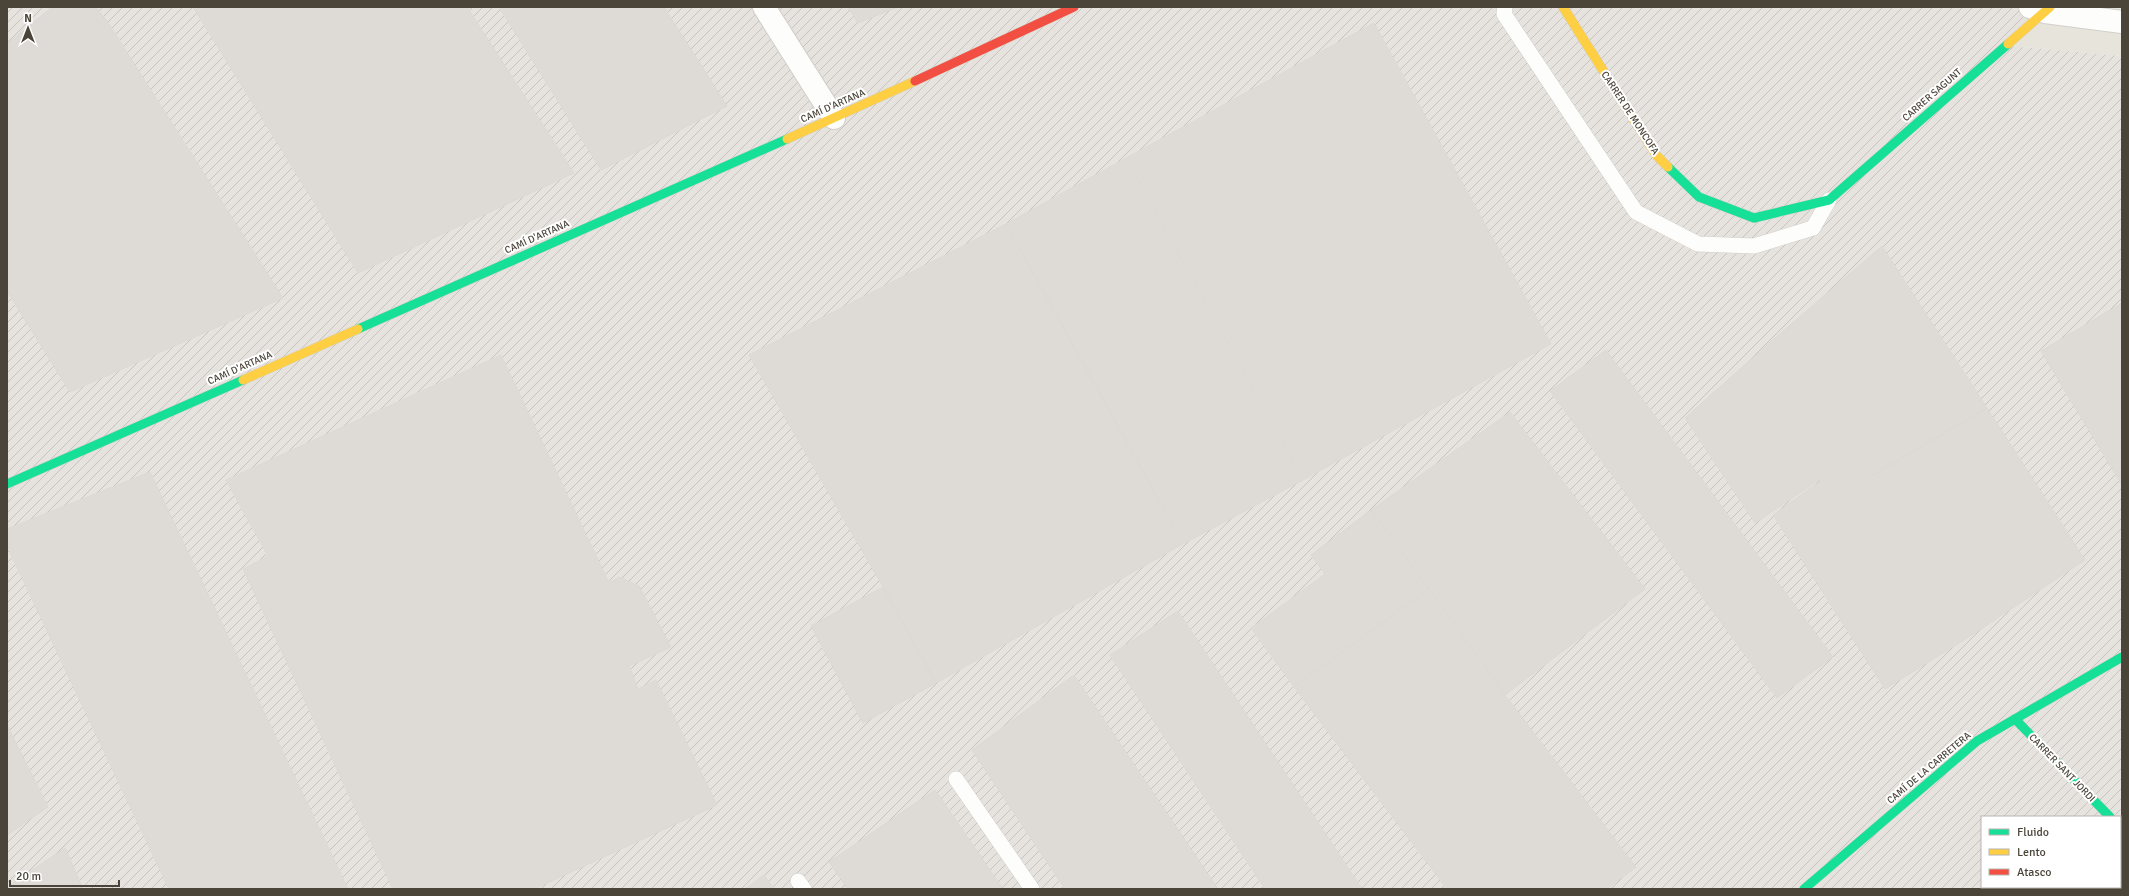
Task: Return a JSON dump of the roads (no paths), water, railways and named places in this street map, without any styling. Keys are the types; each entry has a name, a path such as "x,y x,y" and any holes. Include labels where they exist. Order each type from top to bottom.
{"street":[{"path":"764,7 834,118"},
{"name":"CAMÍ D'ARTANA","path":"7,484 834,118 1074,7"},
{"name":"CARRER DE MONCOFA","path":"1563,7 1656,156 1699,197 1754,218 1829,200"},
{"path":"2041,9 2122,22"},
{"name":"CARRER SAGUNT","path":"1829,200 2041,9"},
{"name":"CAMÍ DE LA CARRETERA","path":"1804,889 1977,741 2122,657"},
{"name":"CARRER SANT JORDI","path":"2015,719 2109,816"}],"lane":[{"path":"1505,7 1504,14 1636,212 1698,244 1754,246 1813,228 1829,200"},
{"path":"956,779 1032,889"}]}
